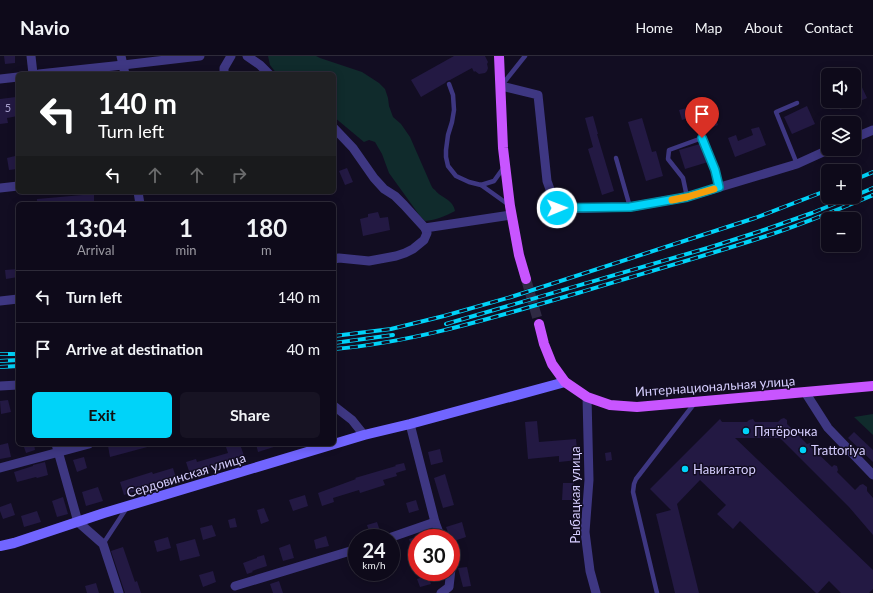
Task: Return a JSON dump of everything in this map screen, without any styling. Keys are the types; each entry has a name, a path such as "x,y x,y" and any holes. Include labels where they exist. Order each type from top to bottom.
{"main road":[{"path":"499,56 505,164 511,211 519,255 526,279"},
{"name":"Интернациональная улица","path":"539,324 544,344 552,364 565,382 587,397 610,405 637,406 696,402 873,386"}],"street":[{"path":"31,56 33,72"},
{"path":"121,56 124,70"},
{"path":"82,72 124,70 200,56"},
{"path":"224,72 224,68 231,56"},
{"path":"247,56 267,72"},
{"path":"0,79 16,77"},
{"path":"501,86 538,95 547,182 557,208 630,207 687,197 797,164 821,153"},
{"path":"336,130 353,148 374,178 384,189 395,196 425,228 427,234 424,240 413,249 396,256 369,261 336,259"},
{"path":"861,135 873,130"},
{"path":"0,188 16,186"},
{"path":"425,228 511,211"},
{"path":"0,301 16,299"},
{"name":"Сердовинская улица","path":"336,443 565,382"},
{"path":"0,386 16,385"},
{"path":"805,392 828,428 873,475"},
{"name":"Рыбацкая улица","path":"587,397 589,480 585,532 590,571 596,593"},
{"path":"336,408 352,420 364,435"},
{"path":"410,424 438,529"},
{"path":"0,468 57,448 73,446"},
{"name":"Сердовинская улица","path":"0,546 327,446"},
{"path":"57,448 78,522 103,544 119,593"},
{"path":"400,534 436,522"},
{"path":"235,586 348,552"},
{"path":"440,593 449,587 450,581"}],"lane":[{"path":"501,86 525,56"},
{"path":"449,84 453,95 454,110 446,150 448,166 456,176 469,182 481,185 511,211"},
{"path":"797,103 776,112 797,164"},
{"path":"687,197 683,178 668,158 669,150 702,138 715,170 719,187"},
{"path":"616,158 630,207"},
{"path":"481,185 494,181 505,164"},
{"path":"657,593 633,492 634,484 636,479 696,402"},
{"path":"103,544 128,506"}],"green space":[{"path":"268,56 316,56 362,72 379,83 385,89 393,117 401,124 410,137 432,187 452,204 455,211 441,218 425,221 389,173 382,154 375,142 369,140 364,142 336,119 336,72 275,72 270,65"},
{"path":"873,414 873,435 854,417"}],"building":[{"path":"4,56 15,56 15,63 5,64"},
{"path":"454,56 485,56 488,62 487,71 479,74 475,71 474,72 472,68 421,97 411,80"},
{"path":"861,85 867,98 861,101"},
{"path":"16,97 16,116 7,118 8,123 0,124 0,99"},
{"path":"713,103 716,113 713,113 718,125 710,128 703,113 682,120 679,110 691,107 691,109"},
{"path":"807,106 815,124 792,134 784,117"},
{"path":"593,116 614,191 602,195 588,149 593,147 585,118"},
{"path":"642,118 652,152 656,151 663,176 646,181 628,122"},
{"path":"759,127 766,145 735,157 728,138 736,135 738,141 753,135 751,129"},
{"path":"700,144 708,162 685,169 679,150"},
{"path":"15,156 16,169 9,170 7,158"},
{"path":"347,168 353,182 345,185 339,171"},
{"path":"94,194 94,202 37,202 37,199"},
{"path":"378,212 380,218 388,217 390,230 363,236 360,219 368,217 368,214"},
{"path":"16,269 16,277 6,279 5,270"},
{"path":"8,400 11,412 1,414 0,401"},
{"path":"784,418 787,420 787,424 807,444 810,443 812,448 832,467 834,465 837,466 837,472 855,490 863,484 867,487 867,491 873,498 873,535 849,507 780,438 735,438 873,570 873,589 869,593 841,593 829,581 818,593 816,593 740,521 733,529 717,514 726,505 700,480 677,504 699,593 675,593 656,514 671,510 650,489 720,419 722,422 747,422 753,419 755,422 778,422"},
{"path":"537,421 539,442 576,439 578,460 559,462 559,456 528,459 525,422"},
{"path":"854,432 873,450 873,462 848,438"},
{"path":"8,443 11,457 0,459 0,445"},
{"path":"24,446 34,446 35,450 26,453"},
{"path":"108,446 151,446 110,457"},
{"path":"241,446 244,456 190,474 186,462 196,459 197,462 228,453 226,447"},
{"path":"256,446 277,446 258,452"},
{"path":"440,449 443,462 431,465 428,452"},
{"path":"611,452 612,460 606,461 605,453"},
{"path":"84,457 87,468 77,472 73,460"},
{"path":"45,462 48,475 17,482 14,472"},
{"path":"404,463 406,470 396,473 397,476 383,480 385,485 360,493 359,490 333,498 334,502 322,506 318,493 356,479 355,478"},
{"path":"173,468 176,478 124,495 120,482 152,472 153,474"},
{"path":"445,474 454,505 443,508 434,478"},
{"path":"563,483 574,483 573,500 562,500"},
{"path":"98,487 103,501 86,506 82,492"},
{"path":"305,495 308,506 293,511 289,500"},
{"path":"63,497 68,514 57,517 52,501"},
{"path":"416,500 419,510 409,513 406,503"},
{"path":"11,503 15,515 3,519 0,507"},
{"path":"264,508 269,521 261,524 257,510"},
{"path":"37,511 41,522 24,527 21,516"},
{"path":"235,518 237,527 230,528 228,520"},
{"path":"377,522 379,529 368,529 367,525"},
{"path":"462,522 466,537 460,539 460,529 447,529 446,527"},
{"path":"212,525 216,536 203,540 200,528"},
{"path":"326,536 329,546 316,549 314,540"},
{"path":"168,537 171,548 157,552 154,541"},
{"path":"195,539 200,556 180,561 176,544"},
{"path":"290,544 294,558 283,561 279,548"},
{"path":"123,547 135,582 137,581 141,593 125,593 111,551"},
{"path":"264,555 267,566 247,574 243,563"},
{"path":"467,567 471,586 463,587 460,576 460,568"},
{"path":"213,571 216,582 203,587 199,575"},
{"path":"279,581 283,593 273,593 270,584"},
{"path":"418,581 430,581 431,584 420,587"},
{"path":"96,583 99,593 87,593 85,586"}],"tunnel":[{"path":"526,279 539,324"}],"railway":[{"path":"861,177 873,172"},
{"path":"861,193 873,188"},
{"path":"336,336 391,329 511,297 755,218 821,193"},
{"path":"336,349 396,341 457,327 518,310 763,237 873,195"},
{"path":"446,324 711,247 761,231 834,204"},
{"path":"336,343 393,335"},
{"path":"0,354 16,354"},
{"path":"0,361 16,360"},
{"path":"0,367 16,366"}],"slow traffic":[{"path":"672,200 714,189"}],"place":[{"name":"Пятёрочка","path":"746,431"},
{"name":"Trattoriya","path":"803,450"},
{"name":"Навигатор","path":"685,469"}],"route":[{"path":"557,208 630,207 687,197 719,187 715,170 702,138"}]}
